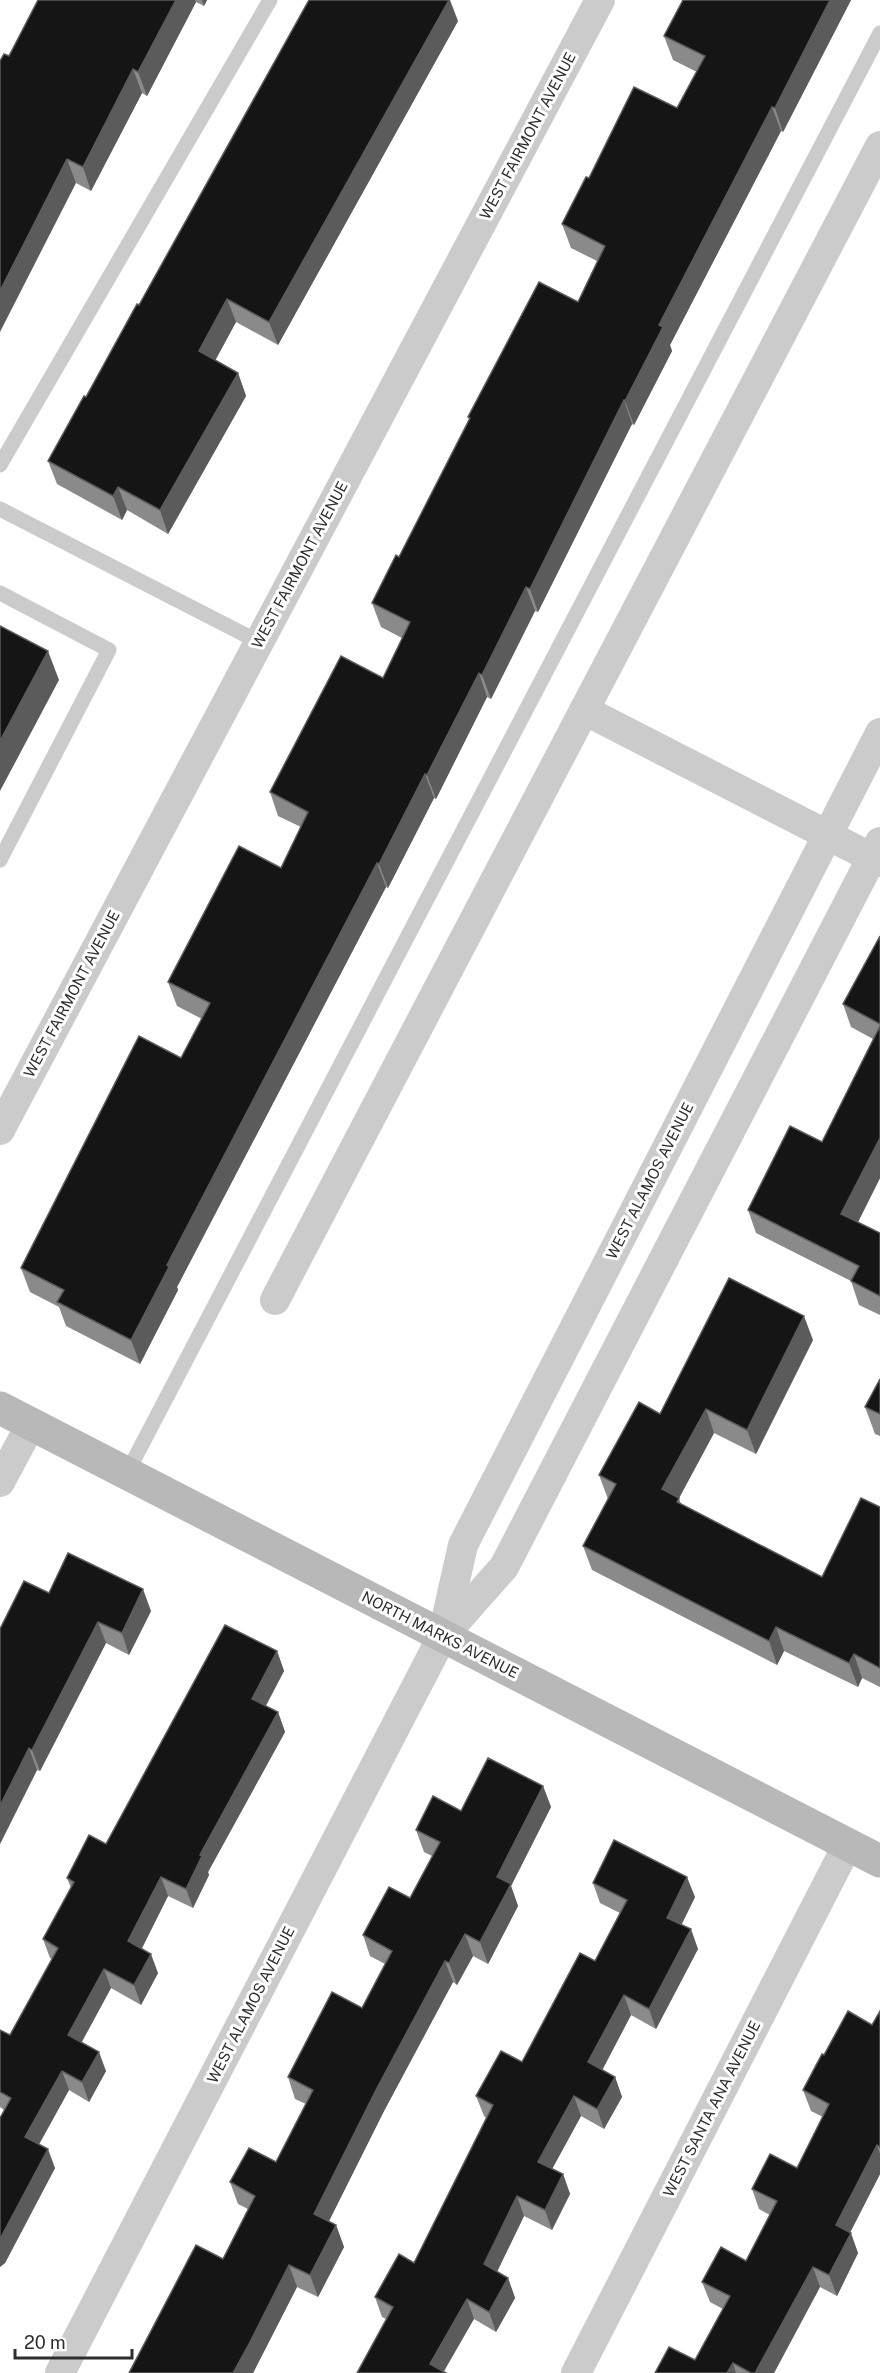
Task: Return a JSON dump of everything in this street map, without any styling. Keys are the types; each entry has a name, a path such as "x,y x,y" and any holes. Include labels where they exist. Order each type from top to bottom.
{"main road":[{"name":"NORTH MARKS AVENUE","path":"0,1407 880,1861"}],"street":[{"name":"WEST FAIRMONT AVENUE","path":"0,1130 600,0"},
{"path":"275,1300 880,146"},
{"path":"584,710 826,836 877,854"},
{"name":"WEST ALAMOS AVENUE","path":"442,1637 463,1545 880,733"},
{"name":"WEST ALAMOS AVENUE","path":"60,2373 442,1637 504,1567 877,854"},
{"path":"0,1482 31,1424"},
{"name":"WEST SANTA ANA AVENUE","path":"576,2373 848,1844"}],"lane":[{"path":"0,465 270,0"},
{"path":"127,1473 880,33"},
{"path":"0,509 259,642"},
{"path":"0,593 109,650 0,860"}],"building":[{"path":"38,0 176,0 138,72 133,69 83,167 67,159 0,291 0,61 4,54 9,56"},
{"path":"309,0 449,0 269,322 227,299 199,351 238,373 160,510 118,487 113,496 48,461 137,304 139,305"},
{"path":"683,0 830,0 659,325 663,327 530,589 526,587 482,675 479,673 427,775 425,774 379,864 377,863 167,1265 169,1267 131,1340 57,1302 64,1290 21,1268 139,1036 181,1058 210,1003 168,982 239,846 281,868 308,812 270,792 341,656 383,678 410,622 372,603 396,555 399,557 470,418 468,417 539,282 578,302 605,246 562,224 586,177 589,178 634,87 677,108 705,56 664,36"},
{"path":"0,626 48,651 0,741"},
{"path":"880,936 880,1024 843,1004"},
{"path":"880,1026 880,1138 841,1214 880,1233 880,1296 851,1281 859,1266 748,1210 790,1126 822,1142"},
{"path":"729,1278 804,1316 747,1430 706,1409 662,1489 679,1498 677,1502 822,1577 861,1498 880,1507 880,1668 854,1654 849,1663 776,1627 769,1641 583,1546 616,1484 599,1475 639,1402 660,1414"},
{"path":"880,1379 880,1414 865,1407"},
{"path":"68,1553 143,1589 122,1633 98,1622 32,1750 29,1748 0,1806 0,1629 24,1581 49,1593"},
{"path":"225,1625 277,1651 252,1699 278,1712 200,1855 202,1856 186,1889 161,1877 128,1941 151,1954 134,1985 104,1969 68,2035 99,2052 82,2082 62,2071 25,2137 48,2149 0,2239 0,2118 11,2098 0,2092 0,2030 10,2035 58,1948 43,1939 74,1882 67,1878 89,1835 106,1844"},
{"path":"488,1758 543,1786 497,1877 511,1884 480,1942 465,1934 449,1963 445,1961 376,2090 314,2214 336,2225 310,2275 289,2265 233,2373 129,2373 196,2245 223,2259 255,2196 230,2182 249,2148 276,2162 313,2090 288,2077 332,1992 362,2008 392,1951 363,1935 389,1887 410,1898 440,1842 416,1830 433,1796 461,1811"},
{"path":"614,1840 687,1877 667,1918 691,1929 649,2009 624,1995 588,2062 615,2077 597,2109 574,2096 538,2162 563,2174 545,2210 517,2196 484,2264 508,2278 489,2312 467,2299 430,2364 446,2373 357,2373 393,2307 375,2297 399,2254 414,2263 493,2105 476,2096 501,2051 522,2062 580,1953 595,1961 627,1900 593,1883"},
{"path":"848,2011 872,2025 880,2011 880,2147 877,2145 836,2225 851,2233 829,2275 813,2267 755,2373 733,2363 727,2373 655,2373 669,2347 695,2360 730,2296 702,2282 721,2247 746,2261 777,2201 752,2189 770,2154 797,2168 829,2104 803,2090"}]}
